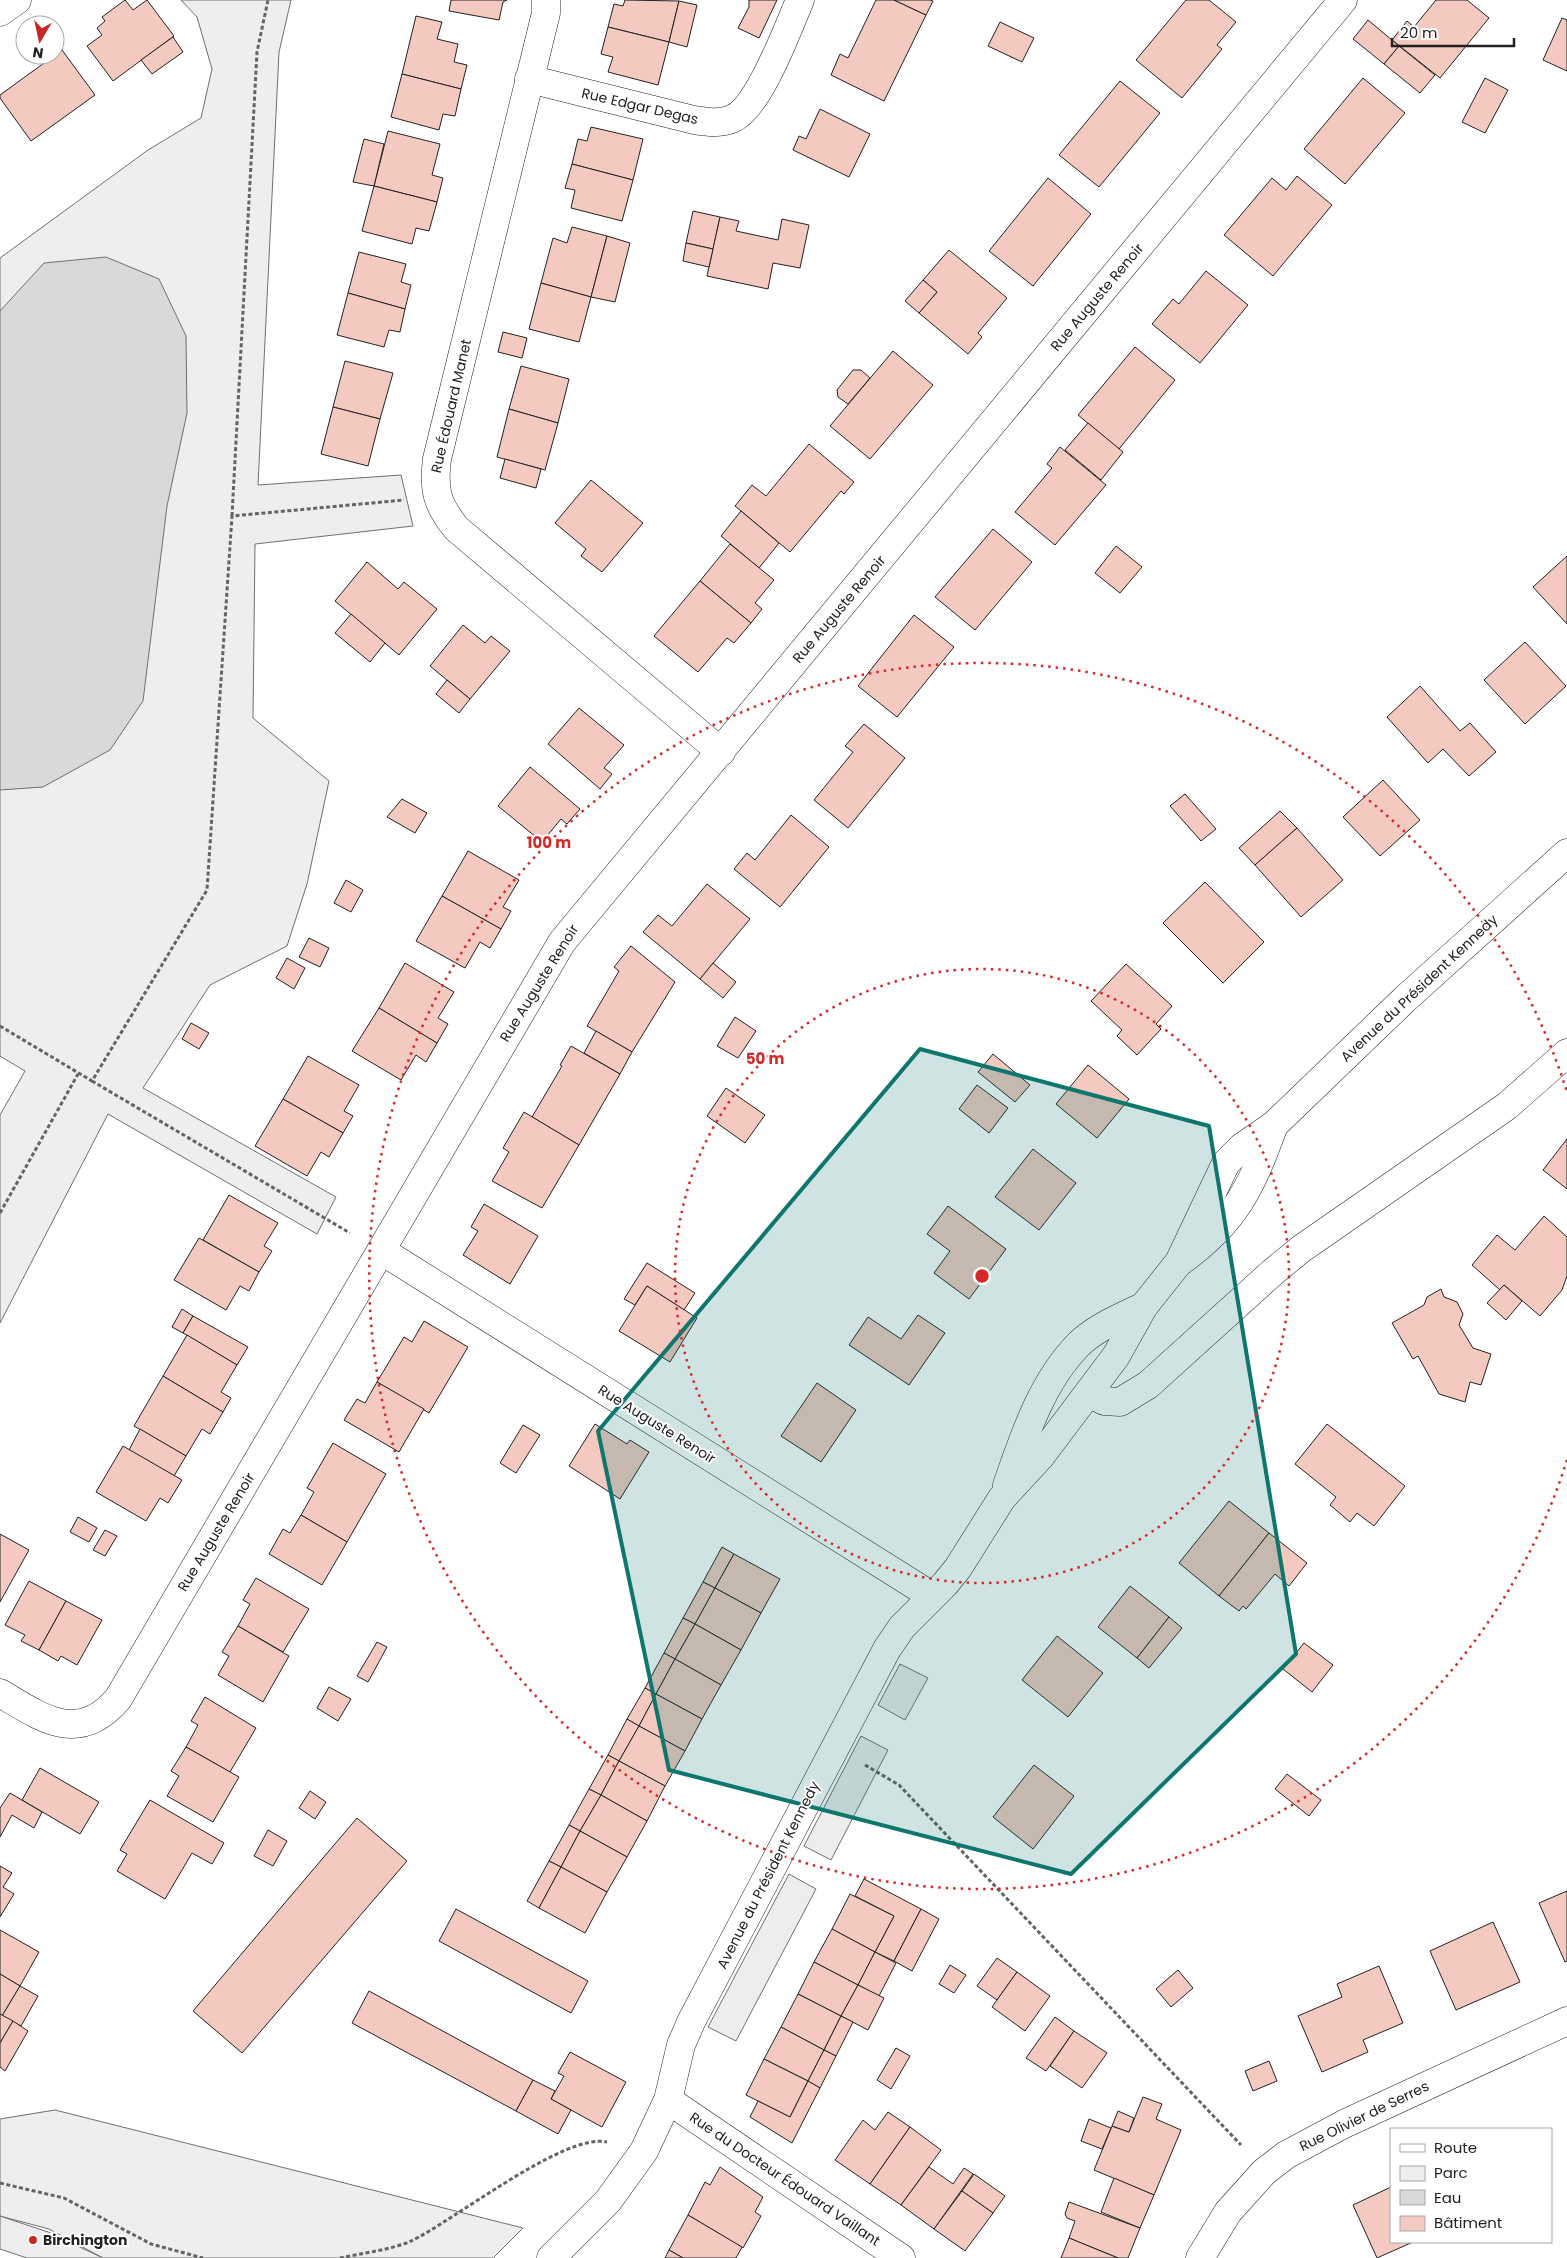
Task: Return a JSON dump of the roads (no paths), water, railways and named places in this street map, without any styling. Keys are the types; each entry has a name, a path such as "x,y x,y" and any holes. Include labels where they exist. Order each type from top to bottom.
{"street":[{"path":"0,12 17,0"},
{"name":"Rue Édouard Manet","path":"546,0 546,12 437,459 434,478 437,498 446,516 457,529 721,752"},
{"name":"Rue Edgar Degas","path":"529,79 694,120 714,123 732,119 746,109 758,93 800,0"},
{"name":"Rue Auguste Renoir","path":"1,1695 44,1719 60,1724 79,1724 94,1720 107,1711 118,1699 382,1252 562,942 1343,0"},
{"name":"Avenue du Président Kennedy","path":"551,2258 608,2201 644,2151 668,2100 681,2045 691,2022 834,1747 887,1649 902,1627 958,1568 1002,1498 1040,1456 1090,1393 1116,1356 1144,1306 1179,1262 1207,1242 1230,1217 1257,1172 1274,1125 1398,1005 1567,853"},
{"path":"1090,1393 1104,1401 1120,1402 1148,1385 1301,1249 1507,1106 1567,1053"},
{"name":"Rue Auguste Renoir","path":"382,1252 932,1596"},
{"name":"Avenue du Président Kennedy","path":"1002,1498 1035,1412 1062,1363 1079,1344 1107,1324 1144,1306"},
{"name":"Rue Olivier de Serres","path":"1200,2258 1228,2212 1264,2172 1286,2155 1309,2141 1567,2021"},
{"name":"Rue du Docteur Édouard Vaillant","path":"668,2100 901,2258"},
{"path":"581,2258 584,2226"}],"water":[{"path":"106,257 159,279 186,336 187,413 167,506 143,701 110,750 43,787 0,790 0,311 44,263"}],"place":[{"name":"Birchington","path":"33,2240"}]}
